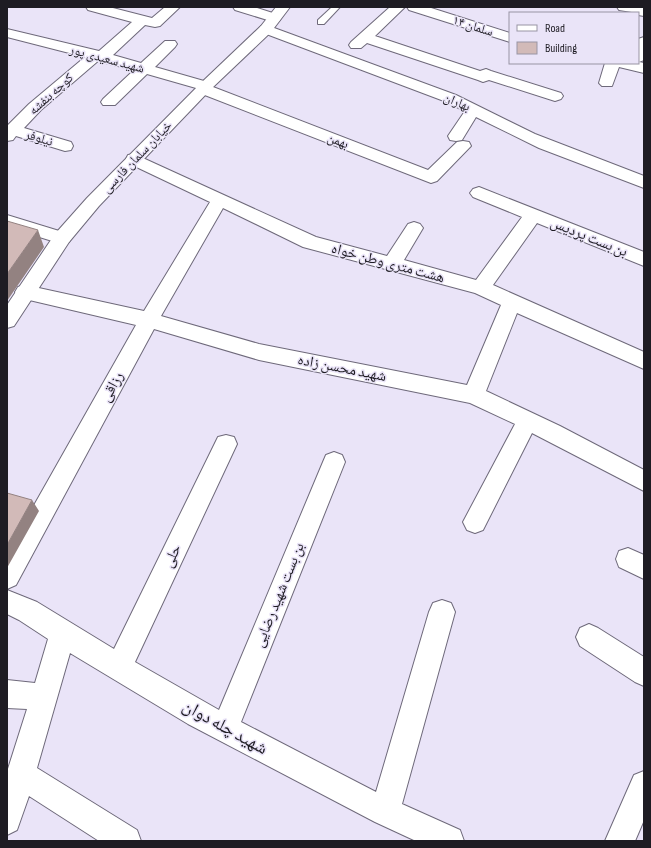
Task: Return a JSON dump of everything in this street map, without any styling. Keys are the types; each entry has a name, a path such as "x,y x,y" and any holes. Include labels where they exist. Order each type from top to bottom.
{"street":[{"path":"93,7 155,23 173,7"},
{"name":"بهاران","path":"240,7 274,18 342,58 474,109 512,130 578,158 644,182"},
{"path":"342,58 398,7"},
{"name":"سلمان ۱۴","path":"414,7 509,38"},
{"path":"624,7 644,12"},
{"name":"خیابان سلمان فارسی","path":"7,321 62,238 93,202 274,18"},
{"name":"کوچه بنفشه","path":"10,133 25,118 142,20"},
{"name":"شهید سعیدی پور","path":"7,33 143,68 205,88"},
{"path":"365,37 482,77 486,74 555,96"},
{"path":"639,54 644,41"},
{"path":"109,102 143,68 170,44"},
{"path":"607,83 613,64"},
{"name":"بهمن","path":"205,88 431,177 459,141 474,109"},
{"path":"7,114 25,118"},
{"name":"نیلوفر","path":"10,133 65,146"},
{"name":"هشت متری وطن خواه","path":"134,159 310,242 480,288 644,361"},
{"name":"بن بست پردیس","path":"479,193 644,260"},
{"name":"رزاقی","path":"7,577 149,320 220,199"},
{"name":"بن بست پردیس","path":"480,288 533,215"},
{"path":"7,221 62,238"},
{"path":"392,264 414,228"},
{"name":"شهید محسن زاده","path":"25,292 149,320 259,352 474,395 528,420 644,481"},
{"path":"474,395 512,301"},
{"path":"475,522 528,420"},
{"name":"حلی","path":"119,667 226,444"},
{"name":"بن بست شهید رضایی","path":"225,728 334,462"},
{"name":"شهید چله دوان","path":"7,602 28,611 63,634 225,728 385,812 449,841"},
{"path":"385,812 442,612"},
{"path":"7,820 63,634"},
{"path":"589,637 644,673"},
{"path":"7,694 44,698"},
{"path":"21,774 126,841"},
{"path":"620,841 644,785"}],"lane":[{"path":"321,22 336,7"}],"building":[{"path":"7,221 38,230 7,274"},
{"path":"7,493 32,500 7,545"}]}
